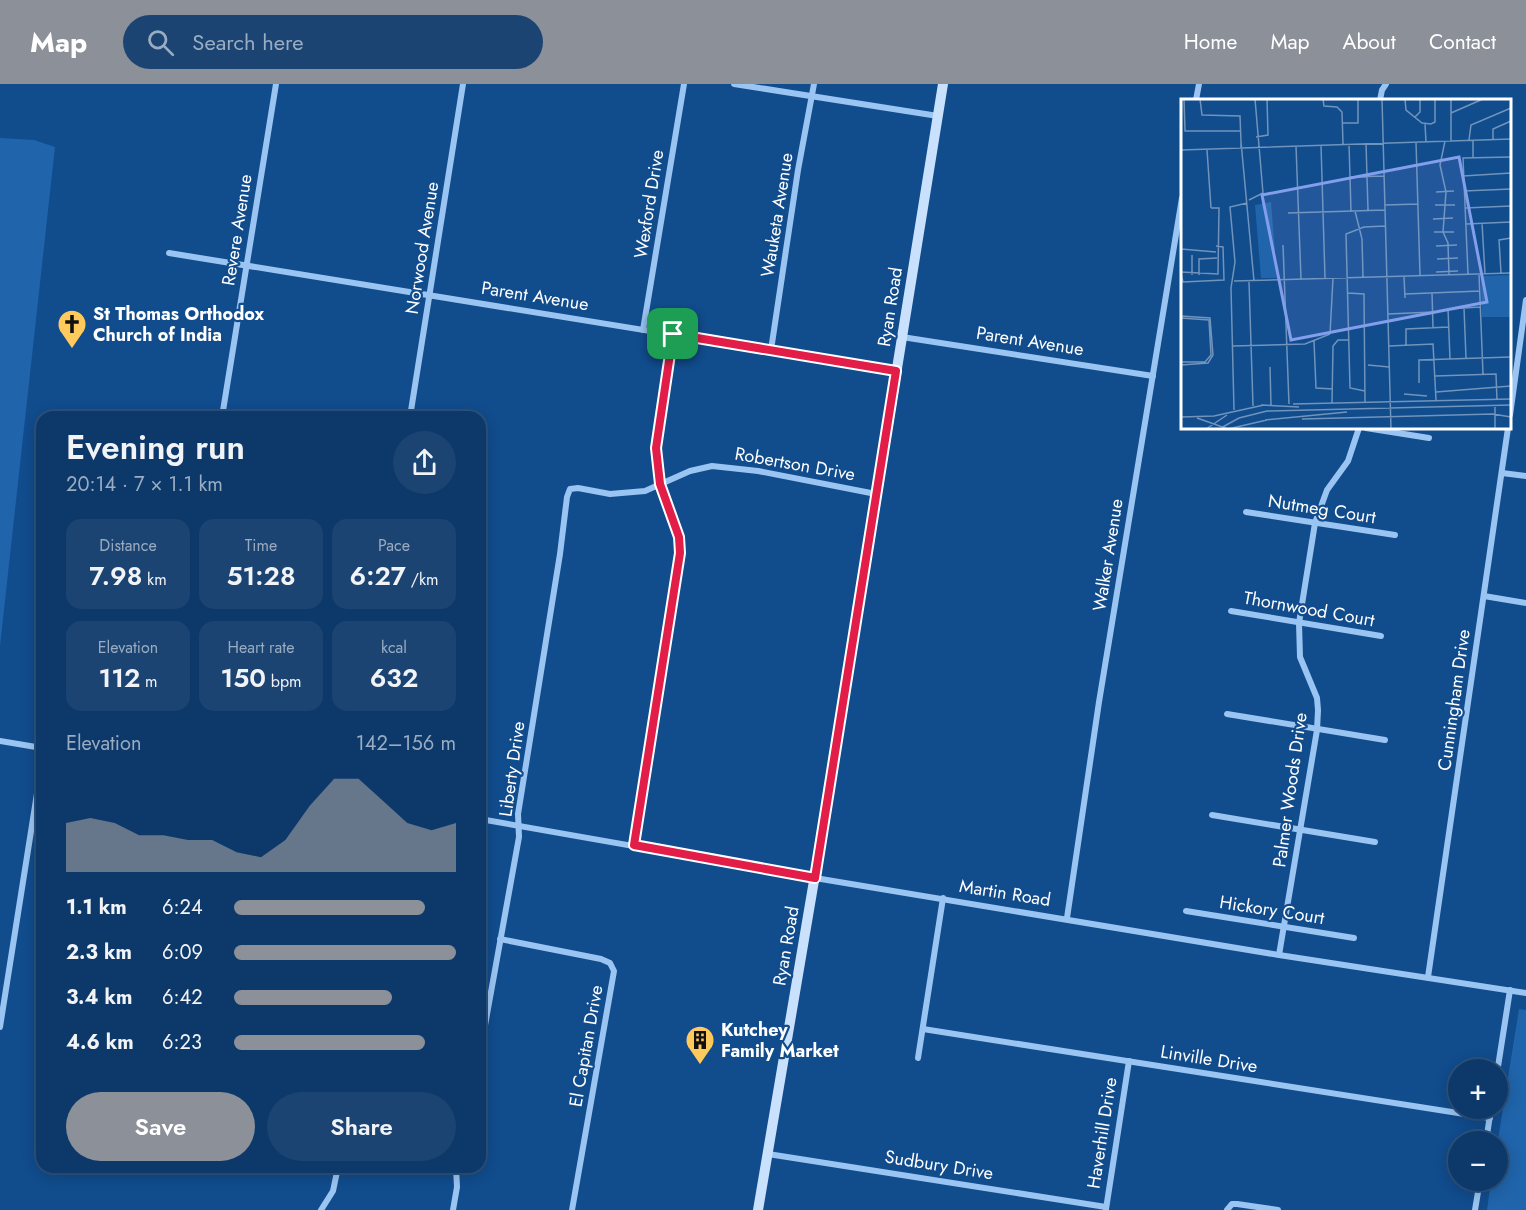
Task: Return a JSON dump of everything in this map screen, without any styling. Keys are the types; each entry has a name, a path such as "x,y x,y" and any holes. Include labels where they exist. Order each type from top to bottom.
{"main road":[{"name":"Ryan Road","path":"758,1210 815,878 943,84"}],"street":[{"name":"Revere Avenue","path":"223,411 276,84"},
{"name":"Norwood Avenue","path":"411,411 463,84"},
{"name":"Wexford Drive","path":"644,330 684,84"},
{"path":"734,84 938,116"},
{"name":"Wauketa Avenue","path":"771,350 798,170 814,84"},
{"path":"1196,99 1198,84"},
{"path":"1380,99 1386,84"},
{"name":"Walker Avenue","path":"1067,918 1101,690 1181,204"},
{"name":"Parent Avenue","path":"168,253 896,371"},
{"path":"1511,406 1523,350 1526,300"},
{"path":"634,845 680,553 679,537 660,484 656,448 673,334"},
{"name":"Parent Avenue","path":"902,337 1153,376"},
{"name":"Palmer Woods Drive","path":"1279,955 1317,730 1317,698 1300,657 1299,623 1315,523 1327,490 1348,461 1359,429"},
{"path":"1372,429 1429,438"},
{"name":"Cunningham Drive","path":"1428,977 1508,429"},
{"name":"Robertson Drive","path":"570,489 627,494 645,491 690,471 712,466 732,467 876,494"},
{"path":"1502,473 1526,476"},
{"name":"Liberty Drive","path":"486,1019 519,837 518,814 570,489"},
{"name":"Nutmeg Court","path":"1246,512 1395,535"},
{"path":"1484,596 1526,603"},
{"name":"Thornwood Court","path":"1231,611 1381,636"},
{"path":"1227,714 1385,740"},
{"path":"0,741 36,747"},
{"path":"0,1027 36,800"},
{"path":"1212,814 1375,842"},
{"name":"Martin Road","path":"486,820 815,878 1279,955 1526,993"},
{"path":"918,1058 943,898"},
{"name":"Hickory Court","path":"1186,911 1354,938"},
{"name":"El Capitan Drive","path":"500,939 601,959 610,963 614,971 572,1210"},
{"path":"1499,1059 1510,990"},
{"name":"Linville Drive","path":"923,1029 1448,1111"},
{"name":"Haverhill Drive","path":"1106,1208 1129,1061"},
{"name":"Sudbury Drive","path":"768,1154 1106,1208"},
{"path":"321,1210 333,1191 337,1173"},
{"path":"453,1210 457,1187 456,1173"},
{"path":"1475,1210 1478,1191"},
{"path":"1228,1208 1237,1204 1278,1210"}],"shaded area":[{"path":"0,138 34,140 55,147 0,646"},
{"path":"1519,1009 1526,1010 1526,1210 1487,1210 1490,1191 1508,1191 1508,1131 1499,1131 1501,1119 1508,1119 1508,1078"}],"place":[{"name":"St Thomas Orthodox Church of India","path":"72,350"},
{"name":"Kutchey Family Market","path":"700,1066"}],"route":[{"path":"673,334 896,371 815,878 634,845 680,553 679,537 660,484 656,463 656,448 673,334"}]}
